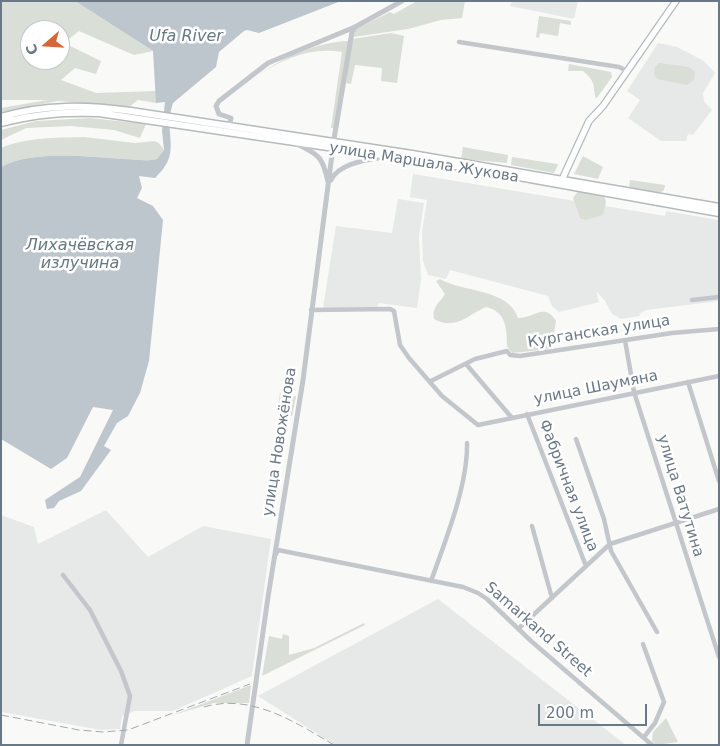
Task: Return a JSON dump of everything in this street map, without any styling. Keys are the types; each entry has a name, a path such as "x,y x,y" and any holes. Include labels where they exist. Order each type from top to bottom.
{"main road":[{"path":"560,183 591,119 628,71 676,1"},
{"path":"1,117 59,106 95,106 130,114"},
{"path":"1,123 36,114 58,112 130,114"},
{"name":"улица Маршала Жукова","path":"130,114 198,124 297,144 334,146 384,157 469,168 560,183 719,213"},
{"name":"улица Маршала Жукова","path":"198,124 229,126 334,146 719,207"}],"street":[{"path":"229,126 231,118 219,114 216,106 237,86 268,62 355,27 402,1"},
{"name":"улица Новожёнова","path":"246,745 303,380 334,146 352,32 355,27"},
{"path":"459,42 619,67 628,71"},
{"path":"297,144 321,158 325,164 329,188"},
{"path":"329,188 333,175 338,171 356,163 384,157"},
{"path":"692,300 719,297"},
{"path":"311,310 390,309 394,311 400,344 431,381"},
{"name":"Курганская улица","path":"431,381 466,364 507,350 510,355 520,356 672,333 719,329"},
{"name":"улица Ватутина","path":"625,340 634,392 674,522 719,657"},
{"path":"466,364 512,418"},
{"name":"улица Шаумяна","path":"431,381 442,396 478,425 719,376"},
{"path":"688,382 719,481"},
{"name":"Фабричная улица","path":"528,414 586,566"},
{"path":"576,439 620,570 657,632"},
{"path":"431,581 461,487 467,456 467,443"},
{"path":"518,629 610,544 719,509"},
{"path":"532,526 552,598"},
{"name":"Samarkand Street","path":"275,555 278,550 478,592 652,745"},
{"path":"63,574 90,610 121,671 130,696 122,745"},
{"path":"643,644 664,702 655,723 644,737"}],"shaded area":[{"path":"1,1 75,1 153,51 134,55 79,31 70,38 70,20 20,20 20,70 70,70 70,46 101,61 96,74 75,68 61,80 96,93 156,91 156,103 138,100 129,107 58,101 1,112 1,108 47,100 1,100"},
{"path":"417,1 465,1 462,18 441,20 408,29 353,37 356,29 390,12 394,14"},
{"path":"512,1 578,1 574,19 510,6"},
{"path":"539,16 571,21 571,25 560,23 558,36 540,33 539,38 536,37"},
{"path":"391,33 404,36 397,83 381,81 382,68 355,65 351,84 346,83 352,39"},
{"path":"349,41 334,128 331,128 342,52 319,51 308,53 288,59 258,75 279,62 313,47"},
{"path":"658,43 677,47 704,61 715,73 703,93 704,101 712,110 693,135 688,134 686,141 661,141 628,118 640,100 627,91"},
{"path":"659,63 689,67 695,72 694,80 687,85 657,79 654,74 655,67"},
{"path":"569,64 611,72 612,77 596,99 590,78 583,71 568,71"},
{"path":"90,118 146,124 140,138 114,130 71,126 26,128 1,140 1,130 36,121"},
{"path":"84,137 135,143 154,141 159,143 164,150 157,159 152,160 44,156 28,158 1,167 1,148 11,144 42,139"},
{"path":"463,147 508,155 507,163 461,159"},
{"path":"583,156 603,167 598,179 574,174"},
{"path":"512,157 558,165 554,173 511,165"},
{"path":"413,174 665,216 666,211 719,220 719,301 646,310 639,314 640,316 621,319 612,314 605,301 596,291 599,302 559,312 552,306 548,296 450,270 446,279 428,275 423,261 422,232 427,200 410,197"},
{"path":"630,180 665,185 664,190 658,194 629,189"},
{"path":"578,191 604,195 606,202 603,215 585,220 580,218 573,198"},
{"path":"398,199 424,203 419,237 421,280 417,308 379,303 377,308 323,308 336,226 392,233"},
{"path":"440,279 495,296 505,301 513,308 518,318 539,312 552,315 556,321 551,349 512,353 507,346 507,333 504,322 498,312 486,307 455,323 434,319 435,308 445,294 436,281"},
{"path":"280,393 296,396 292,416 278,406"},
{"path":"106,510 148,557 203,526 271,539 252,676 173,711 135,711 122,716 120,729 101,730 1,712 1,515 34,527 38,544"},
{"path":"438,599 626,745 335,745 258,696"},
{"path":"364,623 365,625 262,676 269,636 282,639 283,634 289,636 289,655 314,648"},
{"path":"251,685 249,703 214,703 173,715"},
{"path":"666,718 678,742 656,745 652,741 653,732"}],"water":[{"name":"Лихачёвская излучина","path":"75,1 341,1 259,33 244,31 219,52 216,67 173,103 170,115 171,151 168,160 155,178 139,176 142,188 137,198 153,206 163,220 149,361 140,393 128,416 117,423 104,446 111,450 81,491 59,501 54,508 47,509 45,500 80,477 113,410 93,407 67,458 51,469 1,439 1,167 28,158 44,156 152,160 157,159 164,150 162,131 165,102 156,103 153,51"}],"railway":[{"path":"1,715 79,730 103,732 128,730 250,684"},
{"path":"204,707 221,704 239,704 256,707 288,719 334,745"}],"water label":[{"name":"Ufa River","path":"186,37"}]}
